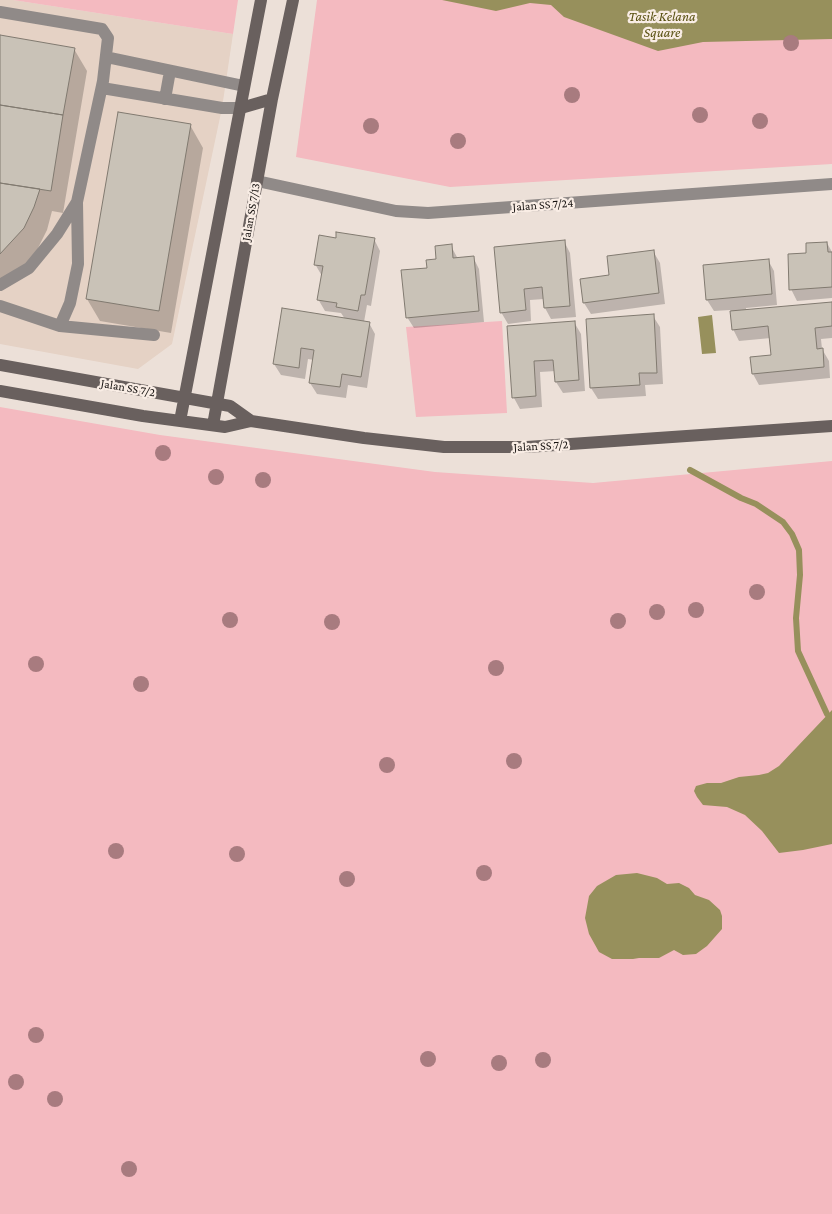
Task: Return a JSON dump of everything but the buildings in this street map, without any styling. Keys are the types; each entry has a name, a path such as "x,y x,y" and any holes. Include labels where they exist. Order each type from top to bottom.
{"street":[{"path":"180,421 260,0"},
{"name":"Jalan SS 7/13","path":"213,425 272,100 293,0"},
{"path":"0,12 102,29 108,38 102,88 77,202 78,264 70,303 60,326"},
{"path":"106,57 244,86"},
{"path":"165,99 170,71"},
{"path":"102,88 222,108 241,108 272,100"},
{"name":"Jalan SS 7/24","path":"257,181 396,211 428,213 832,184"},
{"path":"0,285 29,268 57,234 77,202"},
{"path":"0,306 60,326 154,335"},
{"name":"Jalan SS 7/2","path":"0,365 230,406 251,421"},
{"name":"Jalan SS 7/2","path":"0,391 225,427 251,421 364,438 444,447 527,447 832,426"}],"shaded area":[{"path":"0,0 13,0 233,34 222,108 172,344 138,369 0,344"},
{"path":"13,0 238,0 233,34"},
{"path":"317,0 832,0 832,164 450,187 296,157"},
{"path":"502,321 507,413 416,417 406,327"},
{"path":"0,407 160,435 435,472 593,483 832,461 832,1214 0,1214"}],"water":[{"name":"Tasik Kelana Square","path":"442,0 832,0 832,39 703,42 658,51 564,17 551,5 530,3 496,11"},
{"path":"712,315 716,353 702,354 698,317"},
{"path":"832,710 832,844 779,853 762,831 745,815 727,807 703,805 697,797 694,791 696,786 768,773 779,766"},
{"path":"637,873 657,878 667,884 679,883 689,888 695,895 709,900 720,910 722,929 707,946 696,954 683,955 674,950 659,958 612,959 599,952 589,934 585,918 589,896 597,886 616,875"}],"waterway":[{"path":"690,470 741,498 756,504 783,522 792,534 799,550 800,575 796,618 798,651 827,714"}]}
